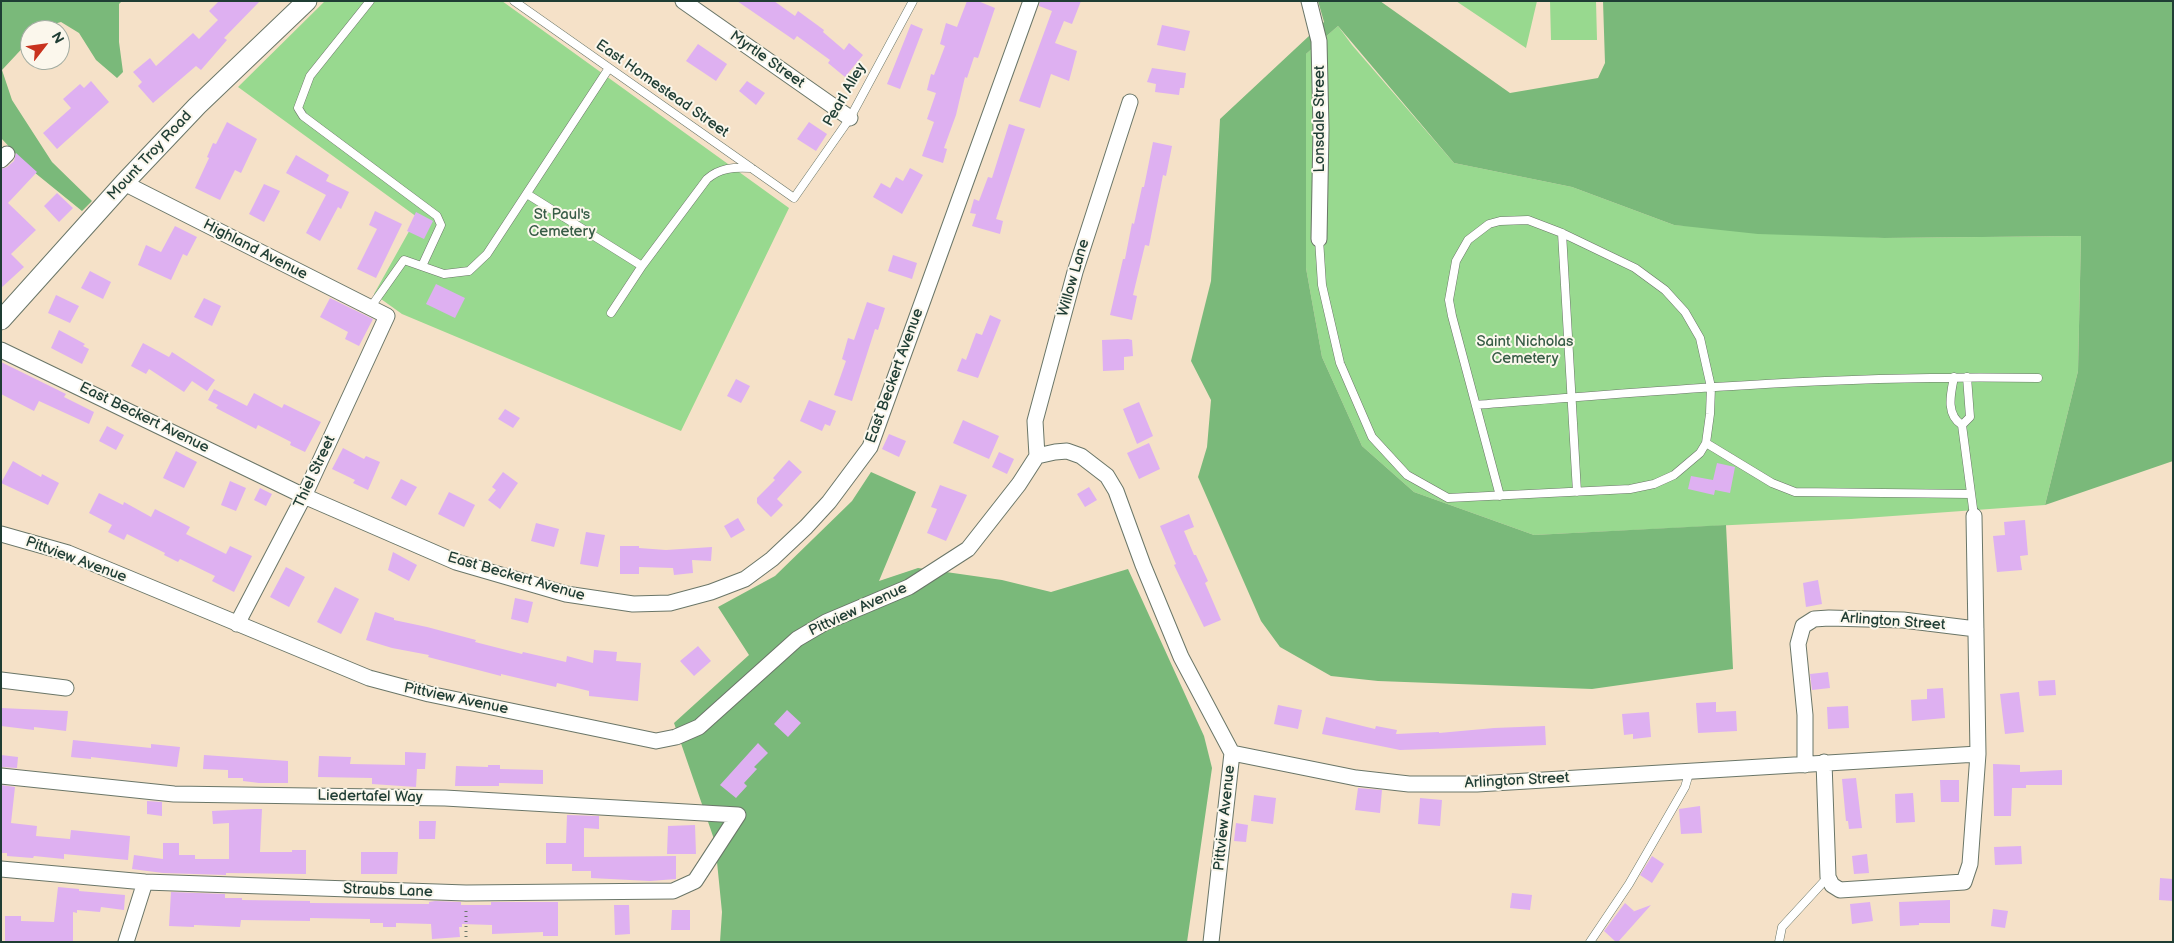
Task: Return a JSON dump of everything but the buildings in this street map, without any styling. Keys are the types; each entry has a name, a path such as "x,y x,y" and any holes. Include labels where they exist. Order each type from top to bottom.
{"street":[{"name":"Mount Troy Road","path":"1,320 124,183 197,106 307,1"},
{"name":"Myrtle Street","path":"683,1 850,118"},
{"name":"East Beckert Avenue","path":"1,350 304,496 456,562 566,594 633,604 670,603 711,592 744,578 772,559 829,502 870,447 1031,1"},
{"name":"Lonsdale Street","path":"1309,1 1319,41 1322,129 1320,239"},
{"name":"Willow Lane","path":"1037,456 1035,420 1075,272 1130,102"},
{"name":"Highland Avenue","path":"124,183 387,316"},
{"name":"Thiel Street","path":"237,624 304,496 387,316"},
{"name":"Pittview Avenue","path":"1,534 68,553 369,678 429,694 656,741 676,737 699,727 798,639 826,622 909,586 968,549 1019,484 1037,456 1055,452 1067,452 1081,456 1108,476 1116,491 1143,565 1181,657 1232,753 1211,942"},
{"path":"1824,762 1828,877 1832,885 1840,890 1964,882 1970,864 1978,754 1974,516"},
{"name":"Arlington Street","path":"1806,765 1805,715 1798,644 1803,626 1814,619 1828,618 1903,620 1976,629"},
{"path":"1,680 66,688"},
{"name":"Arlington Street","path":"1232,753 1356,778 1409,784 1477,784 1978,754"},
{"name":"Liedertafel Way","path":"1,776 174,794 445,798 738,815"},
{"name":"Straubs Lane","path":"1,869 145,882 466,893 673,891 695,881 738,815"},
{"path":"126,942 145,882"}],"lane":[{"path":"370,1 310,76 298,108 303,116 437,216 441,225 422,266"},
{"name":"East Homestead Street","path":"514,1 794,198"},
{"name":"Pearl Alley","path":"794,198 850,118 913,1"},
{"path":"370,308 404,260 444,274 469,271 487,254 609,68"},
{"path":"611,313 642,266 706,179 716,172 725,169 751,168"},
{"path":"527,194 642,266"},
{"path":"1320,239 1322,285 1340,363 1372,436 1407,475 1448,498 1500,496 1630,489 1654,484 1674,476 1700,453 1706,443 1710,414 1711,387 1700,338 1685,312 1665,290 1635,268 1562,233 1528,220 1500,221 1489,224 1468,240 1456,261 1449,300 1500,496"},
{"path":"1562,233 1578,492"},
{"path":"1954,377 1950,402 1956,422 1962,425"},
{"path":"1476,405 1711,387 1954,377 2038,378"},
{"path":"1962,425 1970,418 1968,377"},
{"path":"1962,425 1974,516"},
{"path":"1706,443 1772,483 1795,492 1970,494"},
{"path":"1590,942 1629,884 1685,787 1690,770"},
{"path":"1779,942 1782,927 1828,877"}],"path":[{"path":"466,893 466,942"}],"green space":[{"path":"1,1 122,1 119,4 119,42 123,72 117,78 96,60 79,33 70,28 70,20 20,20 20,51 2,70 12,100 52,162 92,201 82,211 29,168 1,138"},
{"name":"St Paul's Cemetery","path":"325,1 502,1 789,208 681,431 402,314 374,294 417,217 238,87"},
{"path":"1318,1 1380,1 1510,93 1598,78 1605,63 1603,1 2173,1 2173,461 2045,505 2078,371 2081,236 1884,238 1758,234 1674,225 1572,187 1454,163 1338,26 1306,54 1306,268 1322,357 1362,446 1414,492 1534,535 1726,525 1733,669 1592,689 1378,681 1331,676 1280,647 1261,621 1198,477 1207,447 1211,400 1191,361 1211,281 1220,119 1324,22"},
{"path":"1456,1 1537,1 1526,48"},
{"path":"1550,1 1596,1 1597,40 1551,40"},
{"name":"Saint Nicholas Cemetery","path":"1338,26 1352,45 1454,163 1572,187 1674,225 1884,238 2081,236 2078,371 2045,505 1851,519 1534,535 1414,492 1362,446 1322,357 1306,268 1306,54"},
{"path":"871,472 916,492 879,581 918,568 1002,580 1051,592 1128,569 1204,736 1212,768 1187,942 720,942 722,912 715,842 674,723 749,655 718,607 775,576 852,501"}]}
